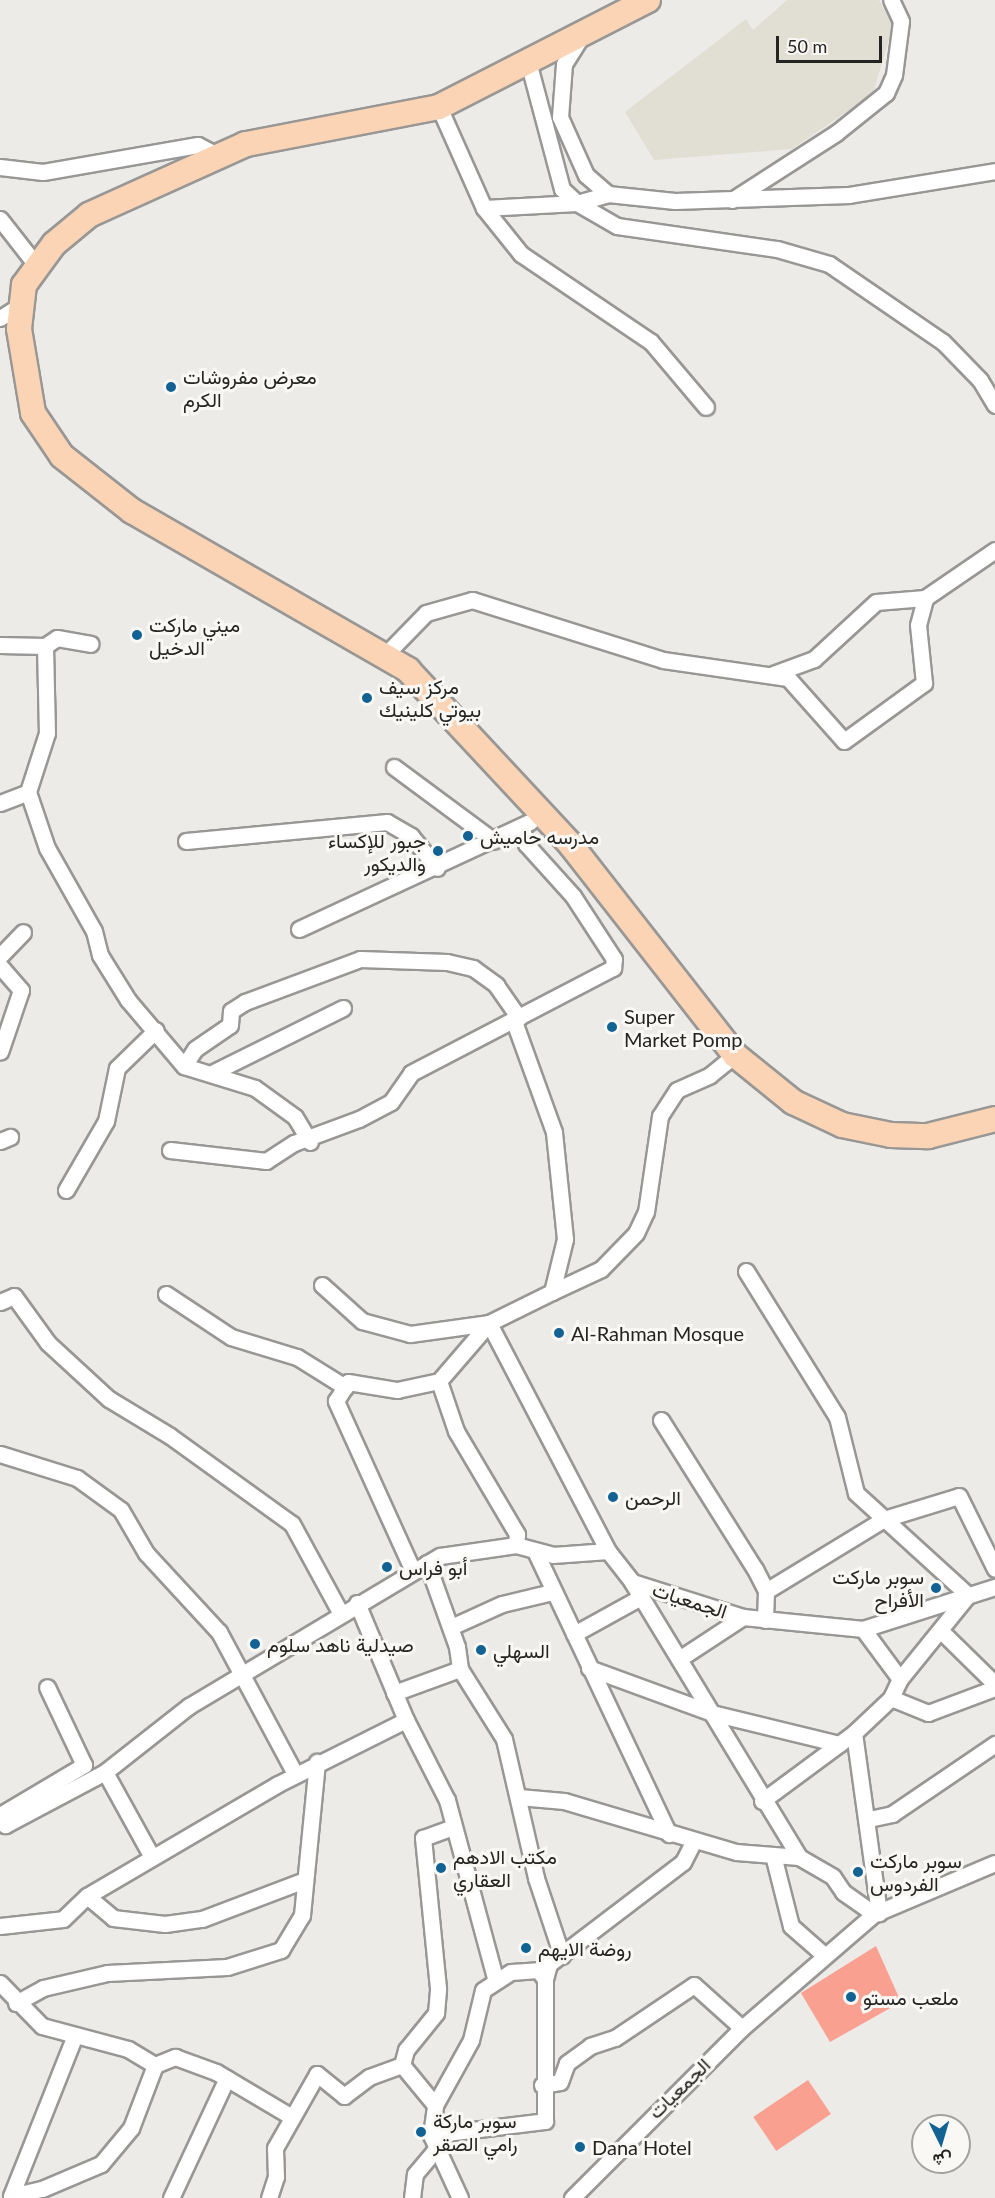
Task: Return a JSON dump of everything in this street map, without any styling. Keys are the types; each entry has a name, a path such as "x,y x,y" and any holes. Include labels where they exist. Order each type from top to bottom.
{"main road":[{"path":"648,0 529,65 439,107 303,130 215,154 89,215 36,265 9,312 33,413 62,456 157,527 386,654 475,736 542,813 735,1055 793,1102 842,1125 928,1136 995,1119"}],"street":[{"path":"732,200 836,133 886,93 894,75 902,21 891,0"},
{"path":"581,38 564,64 560,117 586,175 608,194"},
{"path":"529,65 562,189 577,203 616,226 777,249 829,264 943,342 980,380 995,405"},
{"path":"439,107 484,208 540,269 651,342 706,407"},
{"path":"0,167 43,172 198,145 215,154"},
{"path":"484,208 577,203 608,194 732,200 849,195 995,171"},
{"path":"0,219 36,265"},
{"path":"773,674 814,659 876,602 925,598 995,550"},
{"path":"386,654 426,613 472,600 663,660 773,674 798,683 844,741 924,683 918,625 925,598"},
{"path":"0,645 45,646 57,638 90,644"},
{"path":"45,646 47,733 28,792 48,848 94,931 100,955 128,1000 156,1030 184,1066 214,1072 273,1099 295,1117 310,1142"},
{"path":"394,767 494,841"},
{"path":"0,803 28,792"},
{"path":"299,929 522,828 542,813"},
{"path":"186,841 387,822 411,836 437,868"},
{"path":"170,1150 266,1161 294,1143 310,1142 391,1101 411,1073 605,974 614,959 573,896 526,844 522,828"},
{"path":"0,956 24,932"},
{"path":"184,1066 195,1049 230,1025 231,1011 245,1002 360,959 441,961 473,968 496,985 516,1018 542,1089 560,1165 565,1239 552,1292"},
{"path":"0,966 21,990 0,1052"},
{"path":"214,1072 343,1008"},
{"path":"66,1190 106,1121 117,1068 156,1030"},
{"path":"322,1285 362,1321 410,1334 489,1323 602,1269 636,1233 646,1212 660,1116 677,1090 710,1075 735,1055"},
{"path":"746,1271 837,1417 856,1493 968,1595"},
{"path":"166,1294 231,1337 297,1357 345,1387"},
{"path":"0,1302 14,1296 52,1348 109,1399 170,1436 292,1524 340,1612"},
{"path":"489,1323 439,1381 397,1390 348,1382 336,1401 339,1411 451,1627 460,1669 504,1739 543,1904 562,1956"},
{"path":"489,1323 608,1551 632,1582"},
{"path":"439,1381 456,1431 517,1534 516,1545"},
{"path":"660,1420 766,1591 765,1620"},
{"path":"0,1454 77,1478 107,1497 162,1572 204,1612 243,1671 296,1774"},
{"path":"766,1591 884,1519 959,1496 995,1569"},
{"path":"47,1687 84,1765 0,1816 5,1825 105,1772 152,1733 243,1671 420,1567 455,1552 516,1545 536,1553 608,1551"},
{"path":"536,1553 552,1592 669,1834"},
{"name":"الجمعيات","path":"632,1582 712,1713 762,1801 798,1857"},
{"name":"الجمعيات","path":"632,1582 743,1617 863,1629"},
{"path":"900,1679 863,1629 995,1587"},
{"path":"451,1627 502,1604 552,1592"},
{"path":"762,1801 855,1733 891,1698 900,1679 942,1632 968,1595"},
{"path":"574,1634 641,1597"},
{"path":"357,1603 393,1693 447,1800 495,1978"},
{"path":"679,1659 743,1617"},
{"path":"891,1698 928,1713 993,1677 942,1632"},
{"path":"589,1668 712,1713 839,1744"},
{"path":"393,1693 460,1669"},
{"path":"0,1926 63,1919 87,1896 152,1857 317,1762 406,1720"},
{"path":"855,1733 868,1818 876,1913"},
{"path":"868,1818 892,1814 995,1744"},
{"path":"16,2002 43,1988 107,1974 264,1959 296,1933 302,1881 316,1812 317,1762"},
{"path":"105,1772 152,1857"},
{"path":"519,1797 564,1801 693,1842 774,1859 798,1857 833,1877 843,1893 876,1913"},
{"path":"402,2065 406,2050 436,2013 438,1988 423,1838 453,1827"},
{"path":"433,2142 544,2121 541,2069 549,2058 545,1979 549,1964 683,1862 693,1842"},
{"path":"774,1859 791,1926 823,1954"},
{"name":"الجمعيات","path":"572,2198 742,2028 823,1954 876,1913 995,1863"},
{"path":"87,1896 113,1918 165,1924 202,1919 302,1881"},
{"path":"412,2198 415,2174 433,2142 435,2105 471,2040 483,1990 495,1978 538,1970 545,1979"},
{"path":"0,1983 16,2002 42,2026 128,2049 155,2065"},
{"path":"542,2085 560,2082 567,2063 590,2046 615,2038 694,1985 742,2028"},
{"path":"75,2035 11,2196 42,2189 101,2164 131,2128 155,2065 175,2057 227,2078 290,2116"},
{"path":"402,2065 435,2105"},
{"path":"269,2198 276,2177 275,2148 290,2116 317,2074 344,2096 369,2077 402,2065"},
{"path":"171,2198 227,2078"},
{"path":"433,2142 460,2198"}],"shaded area":[{"path":"787,0 879,0 893,26 873,94 792,149 654,160 625,112 746,19 753,30"},
{"name":"ملعب مستو","path":"876,1946 901,2002 830,2042 801,1993"},
{"path":"808,2080 831,2114 776,2151 753,2117"}],"place":[{"name":"معرض مفروشات الكرم","path":"171,387"},
{"name":"ميني ماركت الدخيل","path":"137,635"},
{"name":"مركز سيف بيوتي كلينيك","path":"367,698"},
{"name":"مدرسه حاميش","path":"468,836"},
{"name":"جبور للإكساء والديكور","path":"438,851"},
{"name":"Super Market Pomp","path":"612,1027"},
{"name":"Al-Rahman Mosque","path":"559,1333"},
{"name":"الرحمن","path":"613,1497"},
{"name":"أبو فراس","path":"387,1567"},
{"name":"سوبر ماركت الأفراح","path":"936,1588"},
{"name":"صيدلية ناهد سلوم","path":"255,1644"},
{"name":"السهلي","path":"481,1650"},
{"name":"مكتب الادهم العقاري","path":"441,1868"},
{"name":"سوبر ماركت الفردوس","path":"858,1872"},
{"name":"روضة الايهم","path":"526,1948"},
{"name":"ملعب مستو","path":"851,1997"},
{"name":"سوبر ماركة رامي الصقر","path":"421,2132"},
{"name":"Dana Hotel","path":"580,2147"}]}
